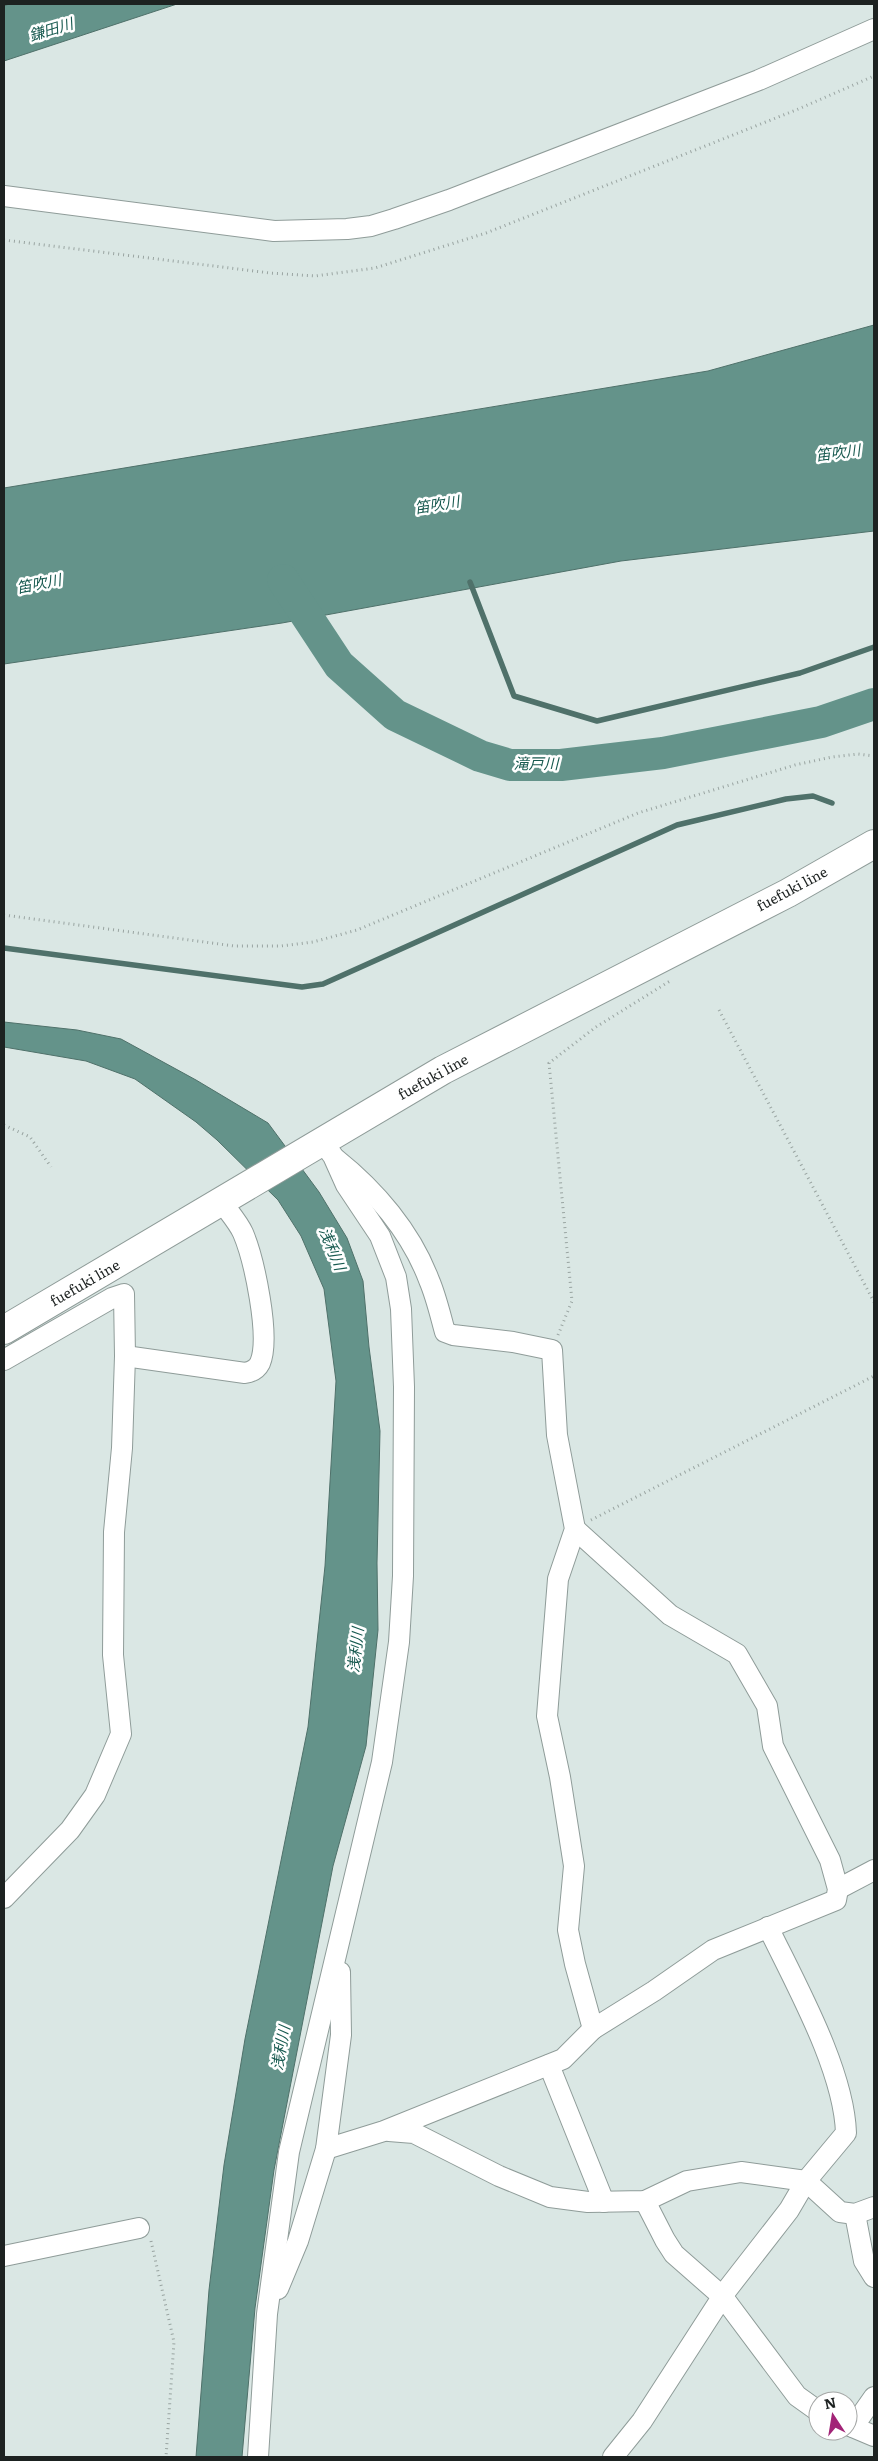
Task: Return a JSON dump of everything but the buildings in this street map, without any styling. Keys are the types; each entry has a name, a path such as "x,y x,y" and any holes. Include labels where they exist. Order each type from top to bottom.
{"highway":[{"name":"fuefuki line","path":"4,1330 230,1196 321,1148 443,1070 788,893 874,844"}],"street":[{"path":"4,196 274,231 319,231 371,226 449,200 750,83 874,29"},
{"path":"321,1148 364,1182 414,1246 430,1280 444,1332 453,1336 513,1342 552,1350 558,1435 575,1529 558,1578 547,1716 560,1777 574,1866 568,1930 574,1964 592,2029"},
{"path":"258,2457 267,2314 289,2152 382,1762 400,1642 403,1576 404,1387 401,1309 396,1277 380,1236 321,1148"},
{"path":"125,1356 245,1373 253,1371 260,1364 264,1346 259,1290 230,1196"},
{"path":"4,1360 112,1298 124,1294 125,1356 122,1448 114,1532 113,1655 121,1734 95,1796 70,1830 4,1898"},
{"path":"326,2149 384,2131 563,2059 592,2029 654,1991 713,1950 836,1900 838,1889 830,1860 773,1746 767,1706 737,1654 670,1615 575,1529"},
{"path":"838,1889 874,1870"},
{"path":"613,2457 642,2421 723,2297 789,2210 806,2181 846,2133 842,2096 827,2056 768,1927"},
{"path":"267,2314 298,2241 326,2149 341,2035 340,1941"},
{"path":"549,2065 604,2202"},
{"path":"384,2131 414,2132 499,2176 550,2197 588,2202 645,2202 687,2181 742,2172 806,2181 840,2212 855,2214 874,2207"},
{"path":"645,2202 674,2254 723,2297 797,2396 808,2404"},
{"path":"855,2214 864,2261 874,2277"},
{"path":"4,2256 139,2228"},
{"path":"858,2416 874,2397"},
{"path":"858,2429 874,2436"}],"path":[{"path":"4,915 234,946 281,946 313,942 357,930 638,813 795,765 832,757 858,754 874,756"},
{"path":"552,1350 572,1301 549,1064 596,1027 671,980"},
{"path":"719,1010 874,1302"},
{"path":"4,1125 30,1138 50,1167"},
{"path":"575,1529 874,1376"},
{"path":"139,2228 150,2234 174,2342 166,2457"}],"water":[{"name":"鎌田川","path":"9,4 177,4 4,61 4,6"},
{"name":"笛吹川","path":"874,325 874,531 621,561 282,623 4,664 4,488 708,371"},
{"name":"浅利川","path":"4,1022 77,1030 121,1039 196,1080 268,1123 319,1192 347,1238 363,1281 380,1431 377,1563 378,1630 366,1746 333,1866 274,2170 255,2308 242,2457 196,2457 209,2290 224,2165 245,2039 308,1727 325,1566 336,1381 324,1289 301,1236 278,1200 196,1122 135,1079 86,1061 4,1047"}],"waterway":[{"name":"滝戸川","path":"283,580 339,665 395,715 480,756 510,765 561,765 663,753 821,722 874,704"},
{"path":"470,582 514,696 597,721 800,673 874,647"},
{"path":"4,948 302,987 323,984 677,825 786,799 813,796 832,803"}]}
